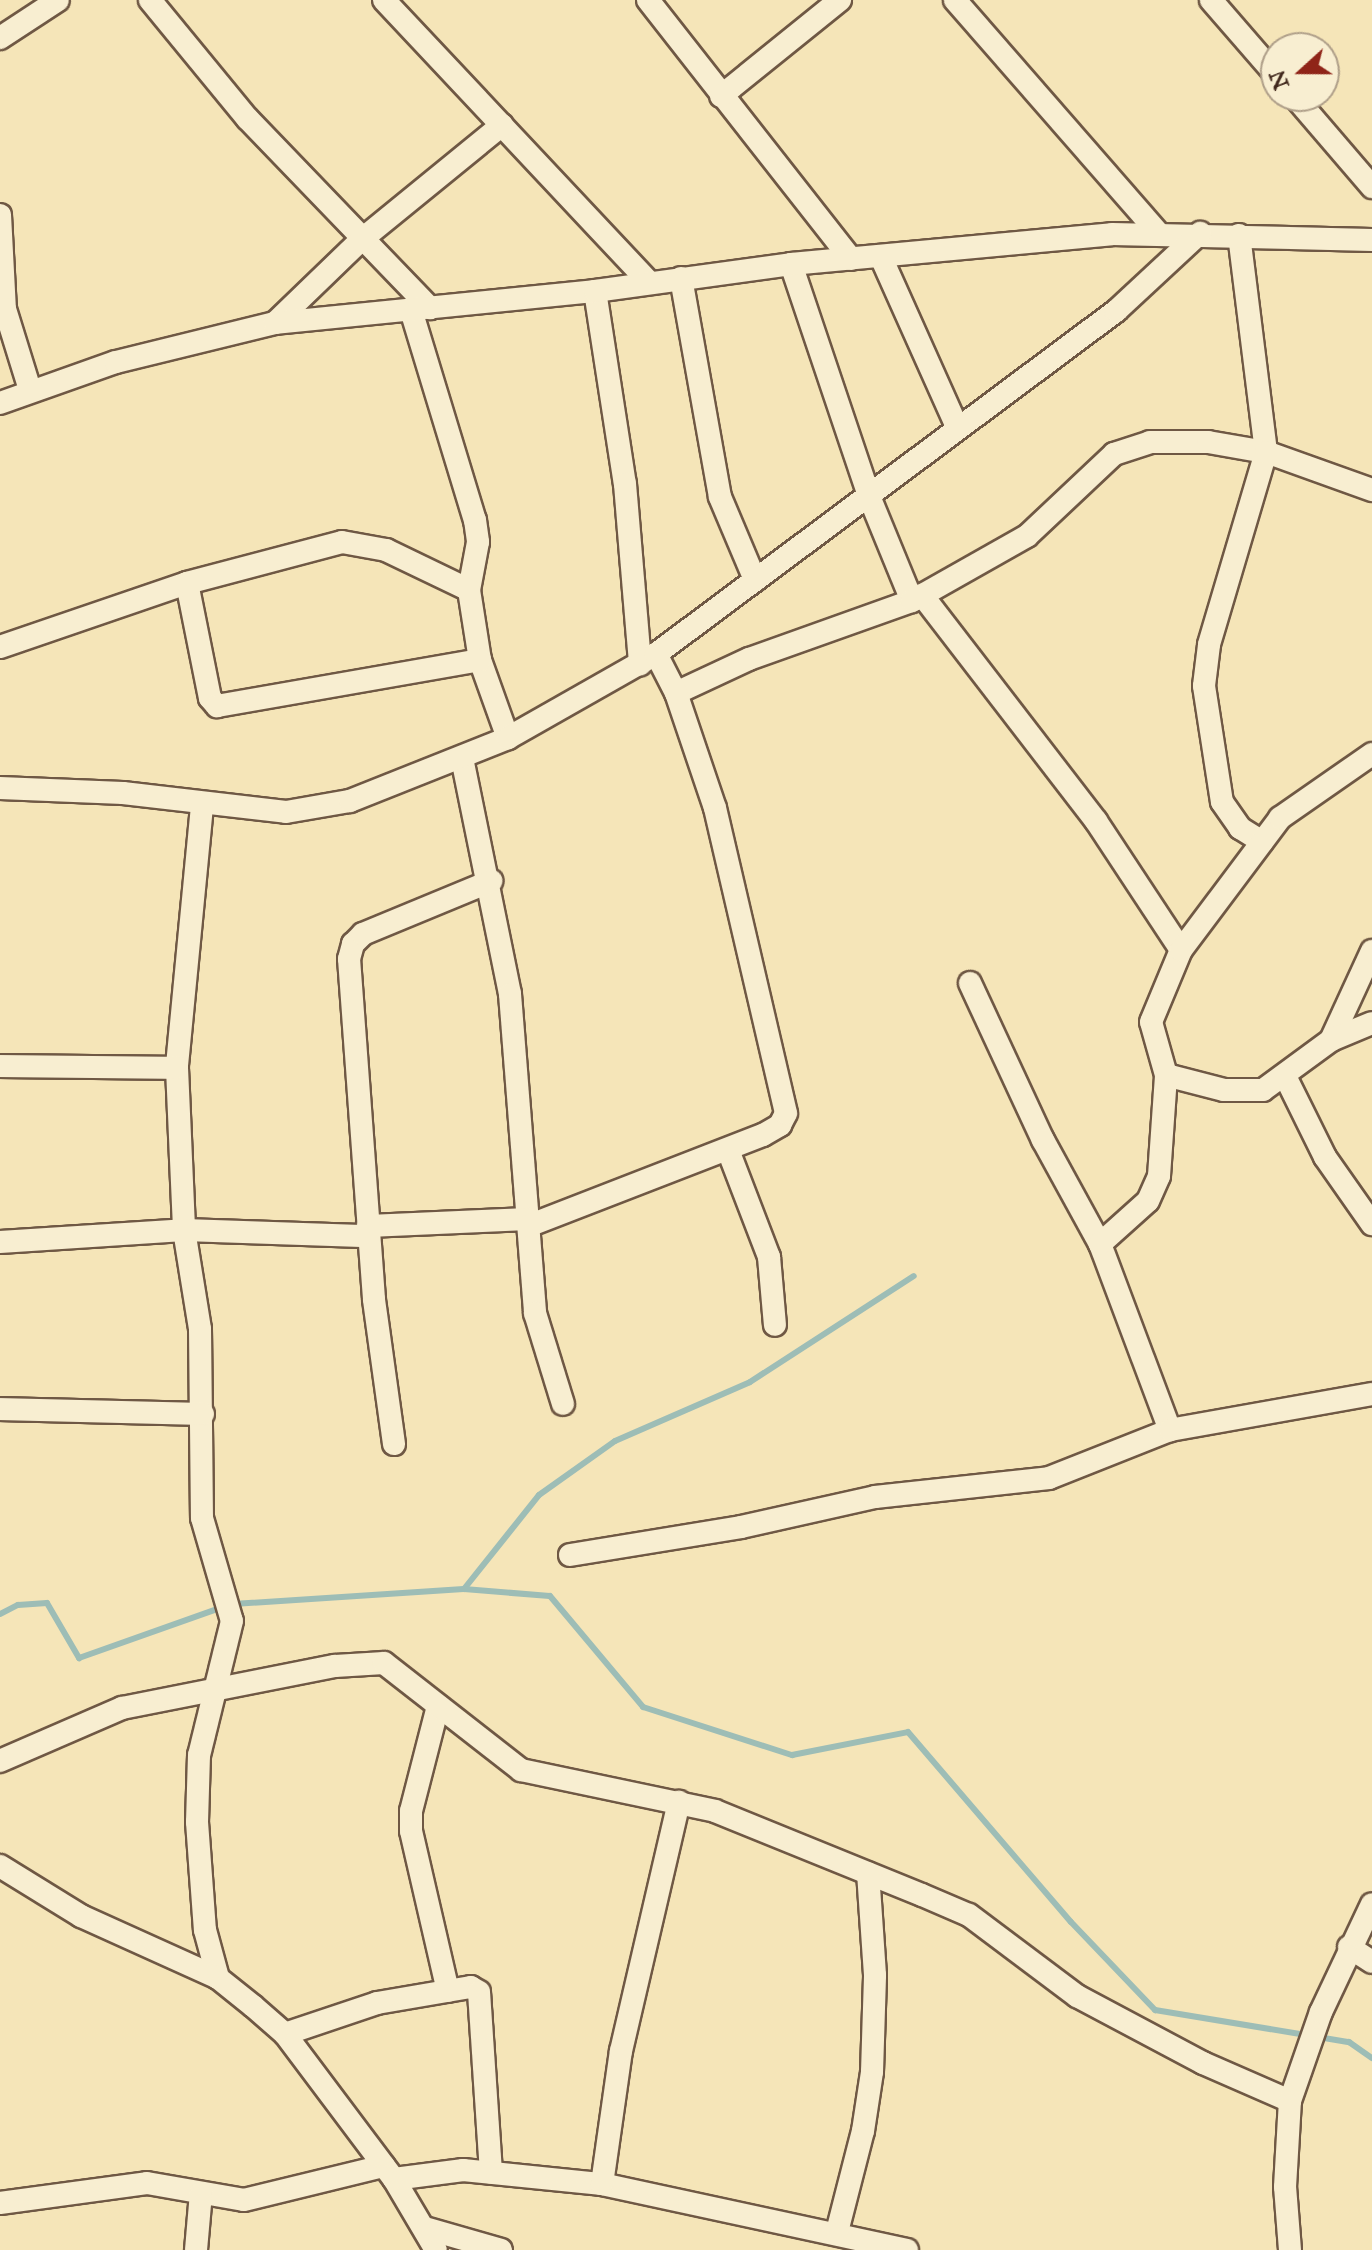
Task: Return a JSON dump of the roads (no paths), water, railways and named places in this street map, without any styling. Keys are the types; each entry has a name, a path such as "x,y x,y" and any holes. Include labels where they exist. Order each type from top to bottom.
{"street":[{"path":"0,38 58,0"},
{"path":"150,0 247,118 361,240 420,309 475,520 478,542 469,590 480,660 508,738"},
{"path":"384,0 650,283"},
{"path":"648,0 851,259"},
{"path":"721,96 840,0"},
{"path":"955,0 1159,234"},
{"path":"1211,0 1260,57"},
{"path":"1308,112 1372,187"},
{"path":"275,323 361,240 502,125"},
{"path":"0,215 3,307 30,390"},
{"path":"0,788 123,793 202,806 286,812 350,801 508,738 648,659 1116,311 1200,233"},
{"path":"0,403 116,362 275,323 595,291 791,264 1159,234 1372,240"},
{"path":"1239,235 1266,452 1209,645 1204,686 1222,802 1240,828 1262,842"},
{"path":"881,257 958,429"},
{"path":"791,264 869,496 917,598 1096,821 1181,950"},
{"path":"681,278 720,497 755,580"},
{"path":"0,1242 184,1230 369,1231 528,1222 728,1150 780,1125 786,1113 784,1090 715,808 676,693 648,659 595,291"},
{"path":"676,693 749,659 917,598 1027,536 1114,454 1150,442 1208,442 1266,452 1372,490"},
{"path":"0,647 187,583 342,542 386,550 469,590"},
{"path":"187,583 210,698 217,706 480,660"},
{"path":"1100,1244 1148,1201 1159,1176 1166,1075 1151,1022 1181,950 1262,842 1302,798 1372,754"},
{"path":"462,758 491,881 510,994 535,1313 563,1404"},
{"path":"202,806 177,1068 184,1230 200,1329 202,1518 232,1621 230,1644 211,1693 199,1755 197,1822 205,1930 218,1978"},
{"path":"394,1444 369,1231 349,959 353,944 363,934 491,881"},
{"path":"1331,1040 1372,951"},
{"path":"970,983 1043,1140 1100,1244 1170,1430"},
{"path":"1166,1075 1224,1090 1263,1090 1286,1078 1331,1040 1372,1023"},
{"path":"0,1066 177,1068"},
{"path":"1286,1078 1325,1157 1372,1224"},
{"path":"728,1150 769,1257 775,1325"},
{"path":"570,1555 741,1527 875,1497 1049,1478 1170,1430 1372,1394"},
{"path":"0,1409 203,1414"},
{"path":"0,1761 95,1716 368,1661 397,1669 500,1756 536,1776 715,1811 969,1915 1077,1996 1203,2063 1290,2101"},
{"path":"438,1706 411,1811 411,1831 448,1991"},
{"path":"602,2184 621,2051 679,1802"},
{"path":"0,1866 81,1916 218,1978 285,2034 389,2173 436,2250"},
{"path":"837,2232 863,2131 872,2072 875,1975 868,1873"},
{"path":"1290,2250 1285,2187 1290,2101 1321,2012 1349,1947 1372,1904"},
{"path":"1349,1947 1372,1962"},
{"path":"285,2034 377,2003 471,1987 483,2000 491,2173"},
{"path":"0,2203 147,2183 244,2200 389,2173 491,2173 602,2184 837,2232 907,2250"},
{"path":"196,2250 201,2193"},
{"path":"425,2228 501,2250"}],"waterway":[{"path":"464,1589 539,1495 615,1441 750,1382 914,1276"},
{"path":"233,1604 464,1589 550,1596 643,1707 792,1755 908,1732 1071,1922 1155,2010 1349,2042 1372,2058"},
{"path":"0,1614 18,1605 47,1603 79,1658 223,1607"}]}
